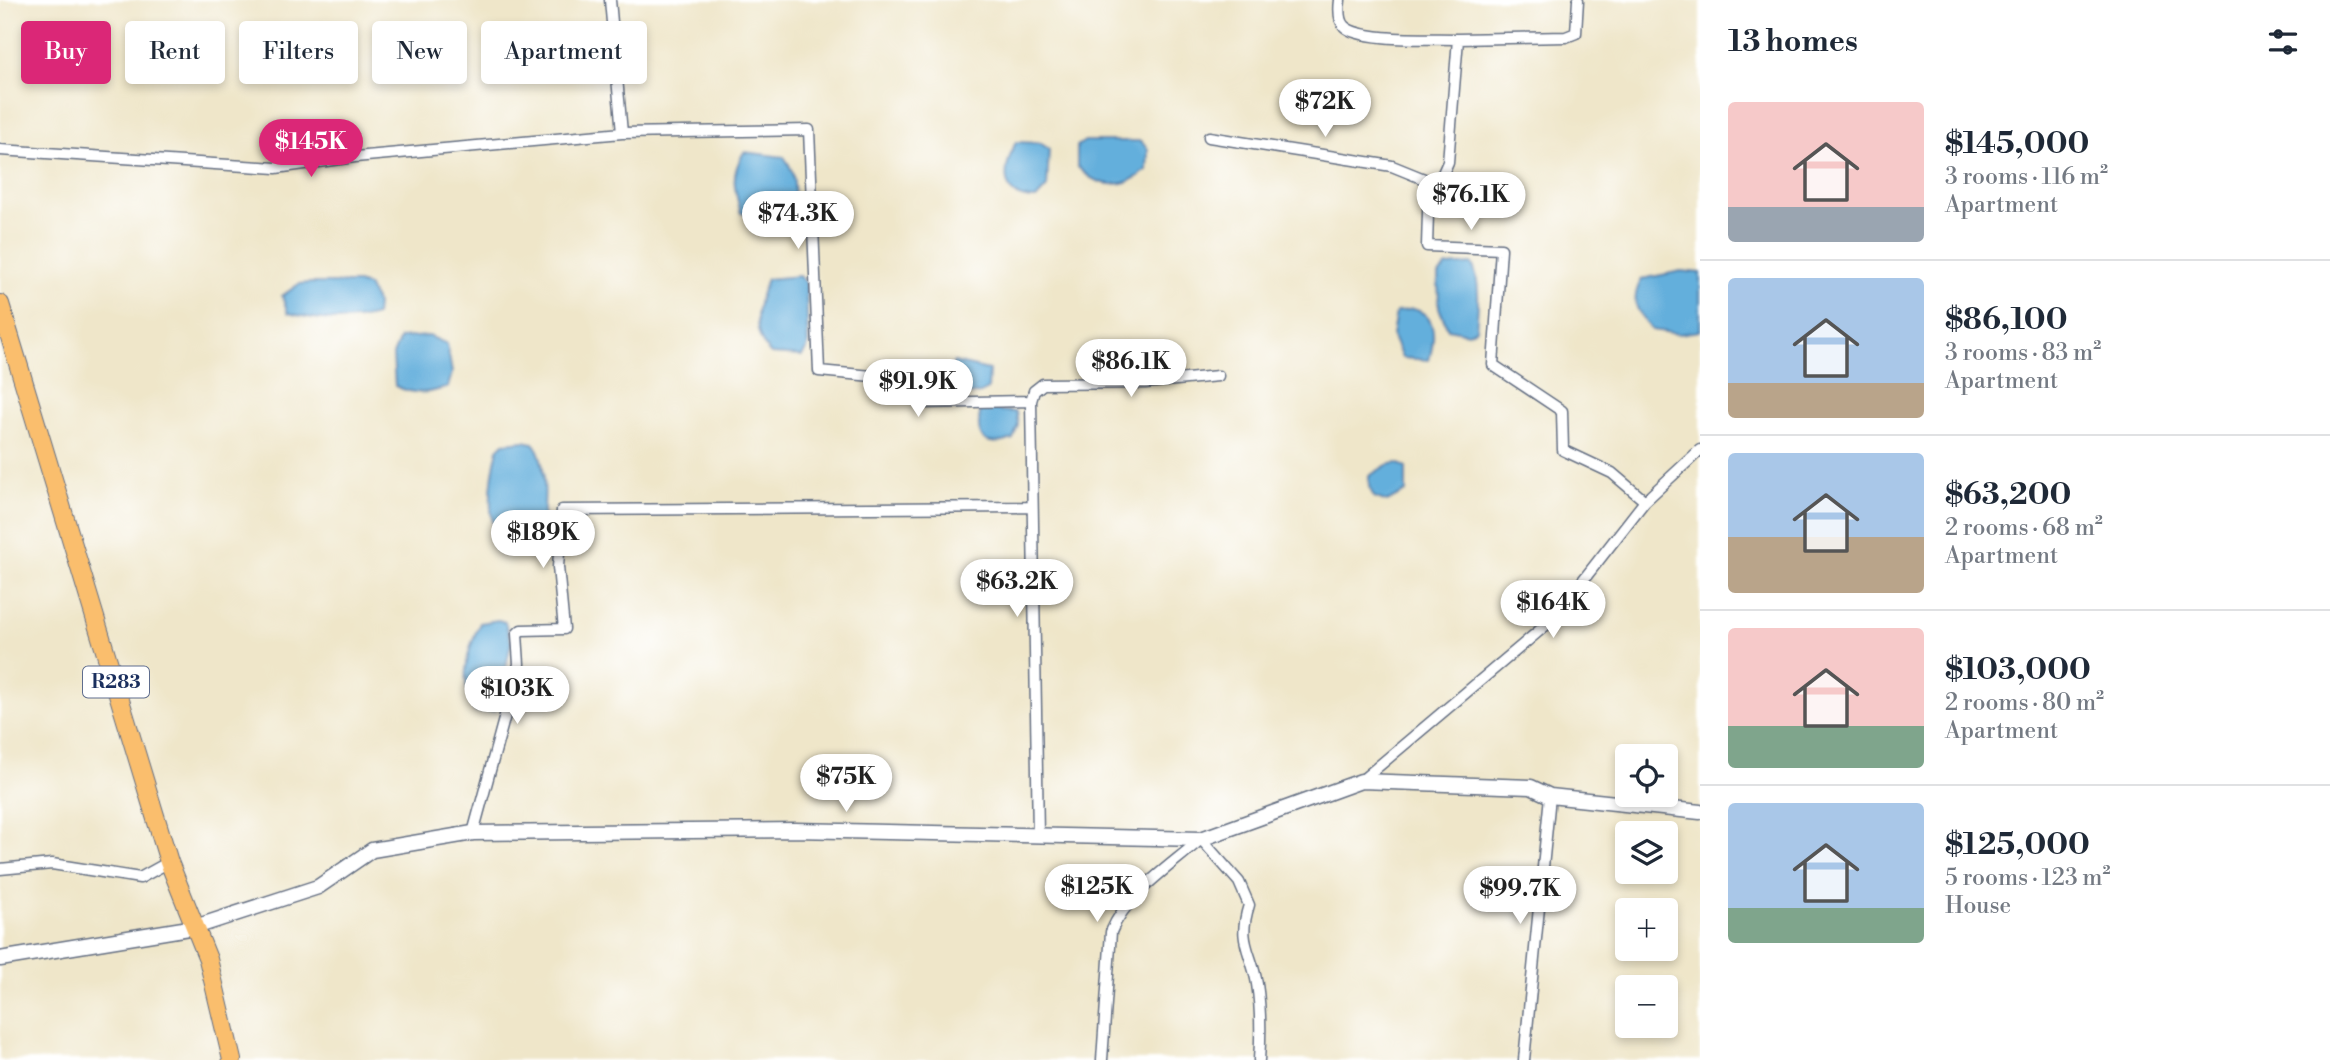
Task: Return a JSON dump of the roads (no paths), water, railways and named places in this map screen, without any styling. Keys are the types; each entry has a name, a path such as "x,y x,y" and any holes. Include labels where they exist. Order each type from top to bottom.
{"main road":[{"name":"R283","path":"0,304 169,862 208,959 232,1060"}],"street":[{"path":"610,0 622,133"},
{"path":"1340,0 1339,15 1344,26 1353,31 1372,36 1458,39 1566,37 1576,33 1578,0"},
{"path":"1209,137 1392,166 1429,181 1440,180 1448,162 1458,39"},
{"path":"0,150 276,168 355,157 622,133 809,130 819,370 904,379 921,403 1031,401"},
{"path":"1429,181 1427,246 1501,249 1493,365 1562,411 1563,450 1612,473 1645,501"},
{"path":"1038,836 1031,507 1031,401 1034,391 1043,384 1145,383 1218,376"},
{"path":"0,958 195,927 318,887 372,850 473,833 795,830 1201,839 1361,781 1552,620 1645,501 1700,450"},
{"path":"473,833 519,664 517,634 521,630 564,629 558,567 562,510 1031,507"},
{"path":"1361,781 1531,787 1550,796 1700,812"},
{"path":"1524,1060 1550,796"},
{"path":"1102,1060 1111,932 1116,919 1132,900 1201,839"},
{"path":"1201,839 1239,883 1249,905 1242,927 1247,953 1257,981 1262,1028 1259,1060"},
{"path":"0,869 52,864 141,878 169,862"}],"water":[{"path":"1085,141 1141,141 1148,150 1147,170 1120,184 1102,183 1093,179 1077,166 1077,146"},
{"path":"1016,142 1040,143 1049,149 1047,187 1036,199 1015,194 1007,180 1008,162"},
{"path":"744,152 784,157 789,164 794,182 793,201 786,217 779,223 741,213 735,175"},
{"path":"1472,264 1478,287 1476,329 1468,333 1448,329 1439,308 1438,275 1447,266"},
{"path":"1681,271 1700,273 1700,331 1679,334 1652,330 1642,318 1635,300 1638,287 1642,279"},
{"path":"799,276 806,283 808,347 802,356 771,354 764,346 758,327 758,308 763,289 767,279"},
{"path":"357,283 368,286 377,304 376,315 332,320 288,313 282,296 299,284"},
{"path":"1413,309 1421,312 1431,322 1433,344 1429,360 1402,358 1392,335 1396,312"},
{"path":"429,336 447,344 452,373 448,387 421,393 395,386 393,355 400,338"},
{"path":"954,362 989,370 988,389 972,394 952,386 948,382 948,373"},
{"path":"981,409 1016,412 1018,425 1013,439 995,443 984,439 979,427"},
{"path":"504,443 533,443 542,462 544,506 538,542 529,546 515,546 498,540 494,529 491,507 493,471 498,449"},
{"path":"1396,463 1406,467 1406,492 1387,502 1374,497 1369,487 1369,476 1387,465"},
{"path":"498,620 505,622 511,642 499,702 494,711 475,712 467,690 468,656 480,623"}]}
